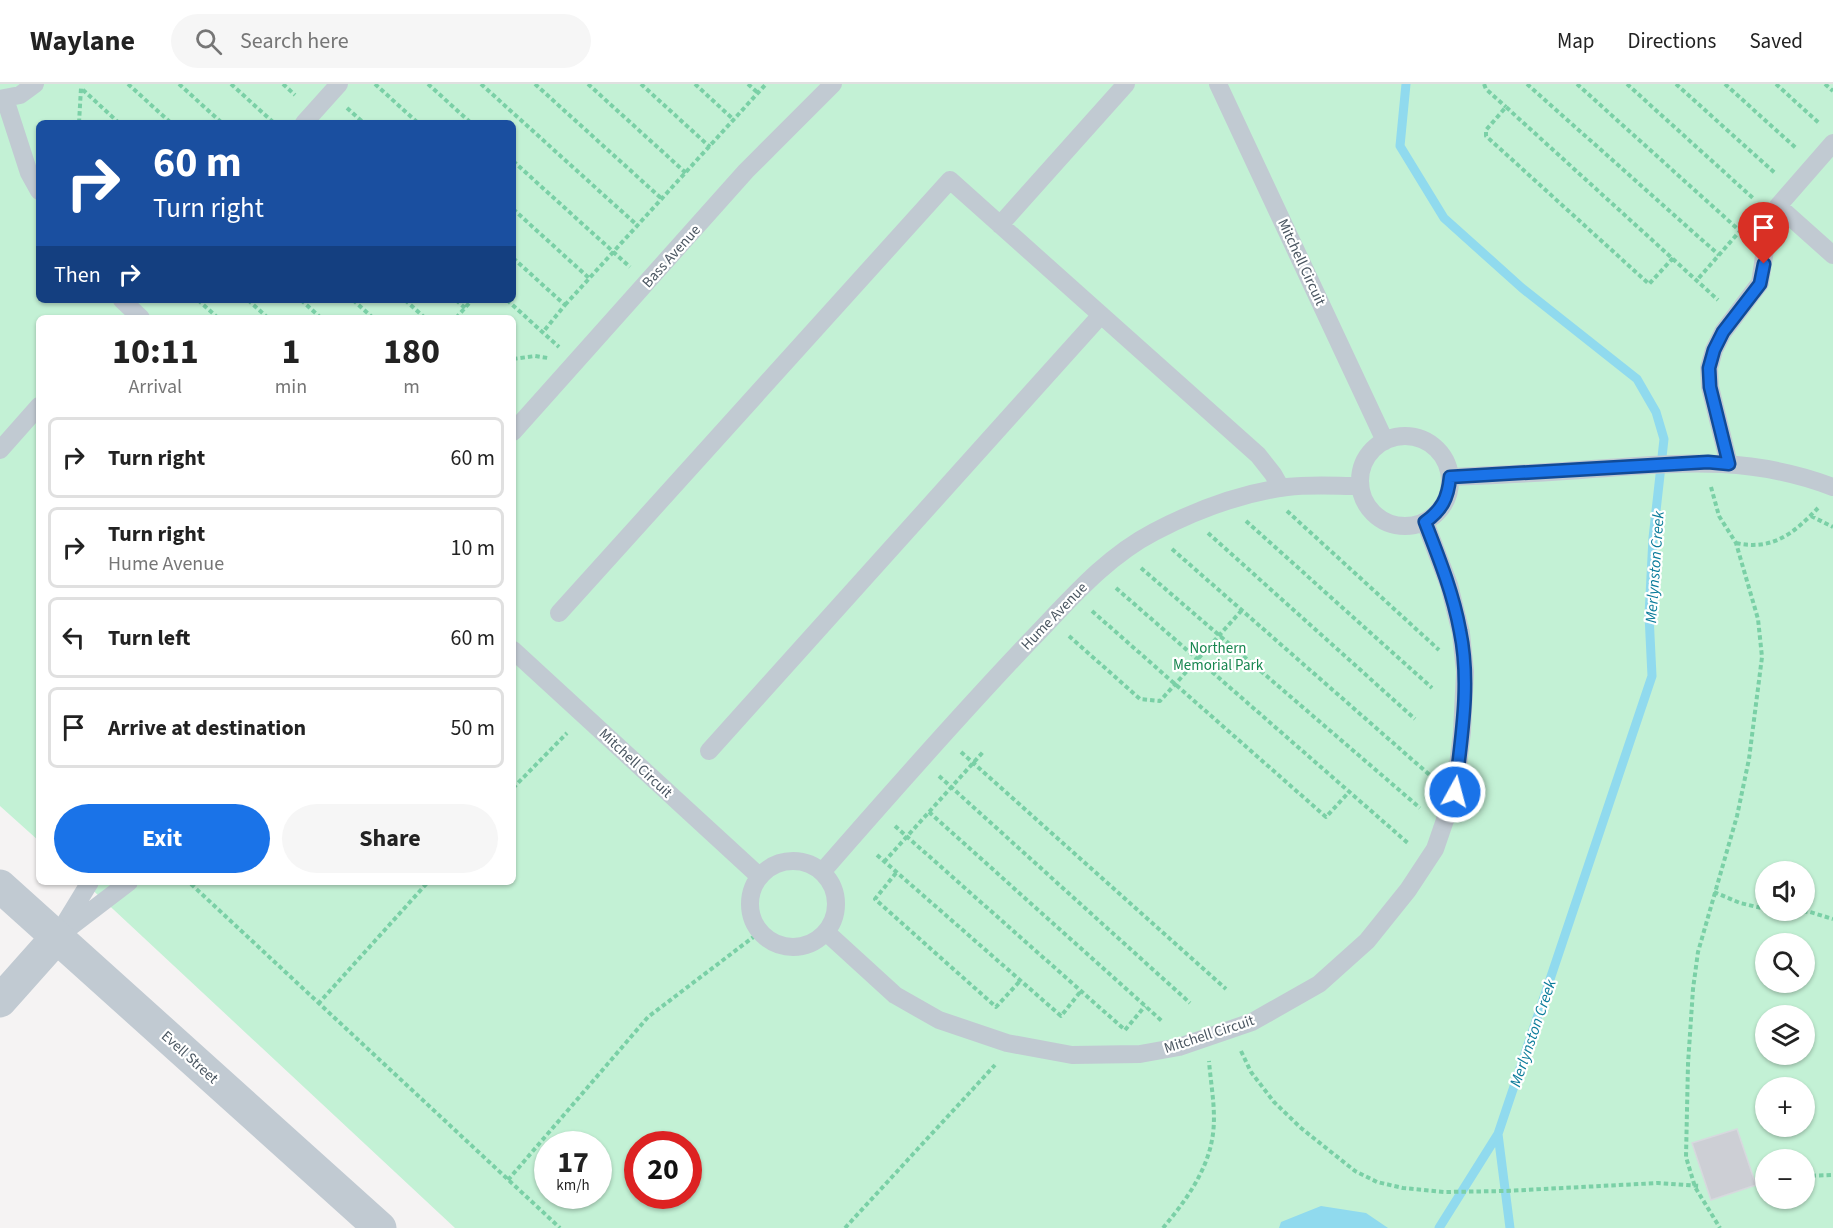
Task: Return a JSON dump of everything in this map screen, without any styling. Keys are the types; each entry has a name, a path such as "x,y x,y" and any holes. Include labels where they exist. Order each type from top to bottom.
{"street":[{"name":"Evell Street","path":"0,886 380,1228"},
{"path":"0,1000 57,937"}],"lane":[{"path":"35,84 20,95 2,99 29,173 36,186"},
{"path":"307,120 339,84"},
{"name":"Bass Avenue","path":"516,429 746,171 833,84"},
{"path":"1000,225 1126,84"},
{"name":"Mitchell Circuit","path":"1218,84 1385,441"},
{"path":"1729,464 1710,387 1709,368 1714,350 1723,332 1760,284 1769,223 1775,211 1814,164 1829,136"},
{"path":"559,613 950,180 1258,456 1273,474 1274,490"},
{"path":"1775,211 1833,255"},
{"path":"709,751 1101,315"},
{"path":"0,450 36,408"},
{"path":"1399,437 1413,437 1427,442 1438,451 1446,463 1450,477 1449,491 1444,504 1425,522 1412,526 1396,526 1383,521 1372,512 1364,500 1360,486 1365,460 1385,441 1399,437"},
{"path":"1450,477 1708,462 1757,466 1810,478 1829,494"},
{"name":"Hume Avenue","path":"822,872 942,735 1074,594 1122,552 1153,532 1226,502 1274,490 1360,486"},
{"name":"Mitchell Circuit","path":"826,932 895,995 939,1020 1007,1043 1072,1055 1140,1054 1179,1047 1252,1022 1319,984 1367,941 1408,890 1435,849 1453,795 1462,732 1465,672 1461,633 1449,585 1425,522"},
{"name":"Mitchell Circuit","path":"516,653 759,876"},
{"path":"789,861 810,864 822,872 830,882 835,894 836,907 833,920 826,932 814,941 801,946 786,946 772,941 760,932 753,919 750,904 752,889 759,876 770,867 789,861"},
{"path":"57,937 88,885"},
{"path":"57,937 125,885"}],"path":[{"path":"128,84 168,120"},
{"path":"179,84 219,120"},
{"path":"231,84 271,120"},
{"path":"375,84 415,120"},
{"path":"428,84 468,120"},
{"path":"481,84 638,226"},
{"path":"535,84 662,199"},
{"path":"588,84 686,173"},
{"path":"640,84 710,147"},
{"path":"695,84 734,120"},
{"path":"748,84 758,93"},
{"path":"543,332 766,84"},
{"path":"1484,84 1506,107 1736,316"},
{"path":"1527,84 1719,255"},
{"path":"1577,84 1740,231 1697,280"},
{"path":"1627,84 1775,211"},
{"path":"1676,84 1792,189"},
{"path":"1725,84 1814,164"},
{"path":"1776,84 1829,136"},
{"path":"1825,84 1833,91"},
{"path":"78,120 81,86"},
{"path":"81,86 116,120"},
{"path":"1506,107 1486,130 1486,136 1641,277 1649,284 1673,258"},
{"path":"516,164 647,282"},
{"path":"516,212 590,279"},
{"path":"516,261 565,305"},
{"path":"201,303 215,315"},
{"path":"251,303 265,315"},
{"path":"304,303 318,315"},
{"path":"356,303 370,315"},
{"path":"408,303 422,315"},
{"path":"459,303 465,308"},
{"path":"459,315 469,303"},
{"path":"510,303 577,362"},
{"path":"516,359 535,357 577,362"},
{"path":"1708,462 1713,497 1719,516 1736,543 1758,619 1762,657 1749,759 1737,816 1698,952 1688,1055 1686,1157 1720,1228"},
{"path":"1274,490 1439,651"},
{"path":"1736,543 1751,546 1766,545 1793,531 1829,494"},
{"path":"1226,502 1432,688"},
{"path":"1190,516 1415,719"},
{"path":"1810,516 1833,527"},
{"path":"1153,532 1453,795"},
{"path":"1122,552 1420,808"},
{"path":"1098,572 1427,860"},
{"path":"1074,594 1326,817 1349,792"},
{"path":"1050,620 1140,699 1160,701 1242,610"},
{"path":"516,785 584,716"},
{"path":"942,735 1226,989"},
{"path":"884,862 983,752"},
{"path":"920,760 1190,1003"},
{"path":"929,812 1163,1022"},
{"path":"895,826 1125,1030 1145,1006"},
{"path":"877,855 1061,1016 1081,991"},
{"path":"845,1228 994,1067 1007,1043 996,1007 875,898 896,873"},
{"path":"192,885 560,1228"},
{"path":"318,1004 425,885"},
{"path":"1714,892 1755,906"},
{"path":"1815,914 1833,919"},
{"path":"508,1180 648,1017 760,932"},
{"path":"996,1007 1020,981"},
{"path":"1230,1029 1251,1072 1274,1102 1301,1128 1354,1171 1377,1182 1403,1188 1443,1192 1658,1183 1698,1186"},
{"path":"1163,1228 1188,1195 1199,1175 1212,1140 1214,1114 1207,1037"},
{"path":"1815,1176 1833,1176"}],"green space":[{"name":"Northern Memorial Park","path":"0,84 1833,84 1833,1228 455,1228 87,885 516,885 516,315 36,315 36,838 0,806"}],"water":[{"path":"1321,1206 1366,1213 1388,1228 1279,1228 1281,1222"}],"building":[{"path":"1737,1129 1755,1185 1711,1200 1692,1143"}],"waterway":[{"name":"Merlynston Creek","path":"1406,84 1400,146 1444,218 1522,288 1637,379 1656,412 1664,439 1653,538 1649,615 1652,676 1498,1134 1439,1228"},
{"name":"Merlynston Creek","path":"1498,1134 1510,1228"}],"route":[{"path":"1455,792 1462,732 1465,672 1461,633 1449,585 1425,522 1444,504 1449,491 1450,477 1708,462 1729,464 1710,387 1709,368 1714,350 1723,332 1760,284 1764,264"}]}
